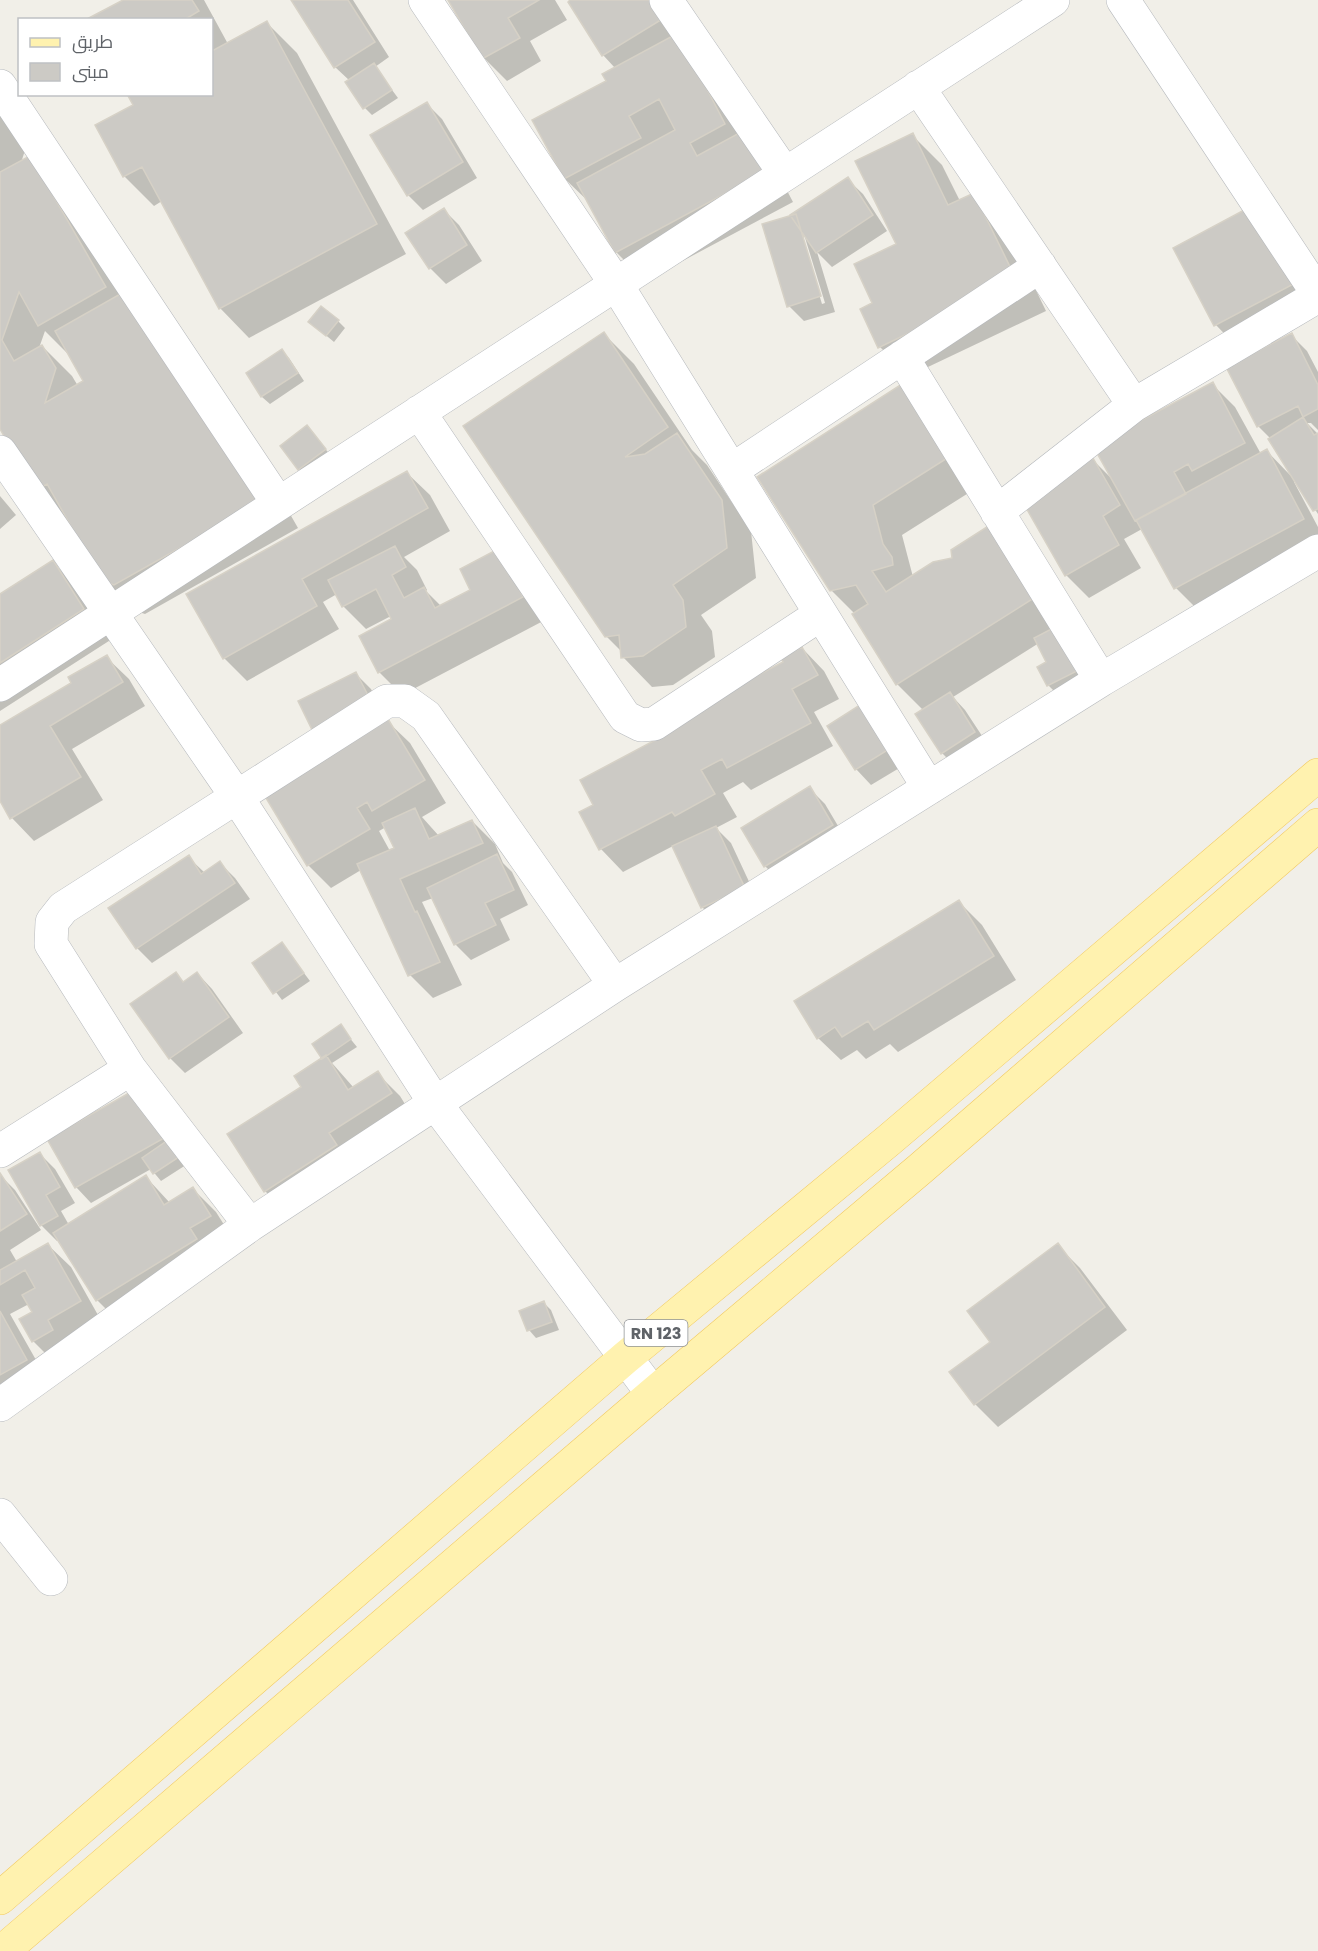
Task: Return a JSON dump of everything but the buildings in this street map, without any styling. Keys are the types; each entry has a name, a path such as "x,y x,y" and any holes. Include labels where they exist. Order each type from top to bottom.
{"main road":[{"name":"RN 123","path":"2,1892 625,1358 889,1140 1318,775"},
{"name":"RN 123","path":"3,1951 653,1394 920,1169 1318,825"}],"street":[{"path":"425,0 616,284 930,788"},
{"path":"0,685 1053,0"},
{"path":"997,512 1134,405 1318,295 1123,0"},
{"path":"676,4 785,174"},
{"path":"0,86 278,503"},
{"path":"918,87 1134,405"},
{"path":"732,470 1040,266"},
{"path":"902,357 1101,680"},
{"path":"419,411 625,717 641,725 654,724 821,614"},
{"path":"0,452 237,796 435,1103 653,1394"},
{"path":"0,1405 250,1225 615,985 1101,680 1318,551"},
{"path":"250,1225 130,1069 51,944 52,922 63,908 387,701 405,701 426,716 615,985"},
{"path":"0,1151 130,1069"},
{"path":"0,1515 51,1580"}]}
